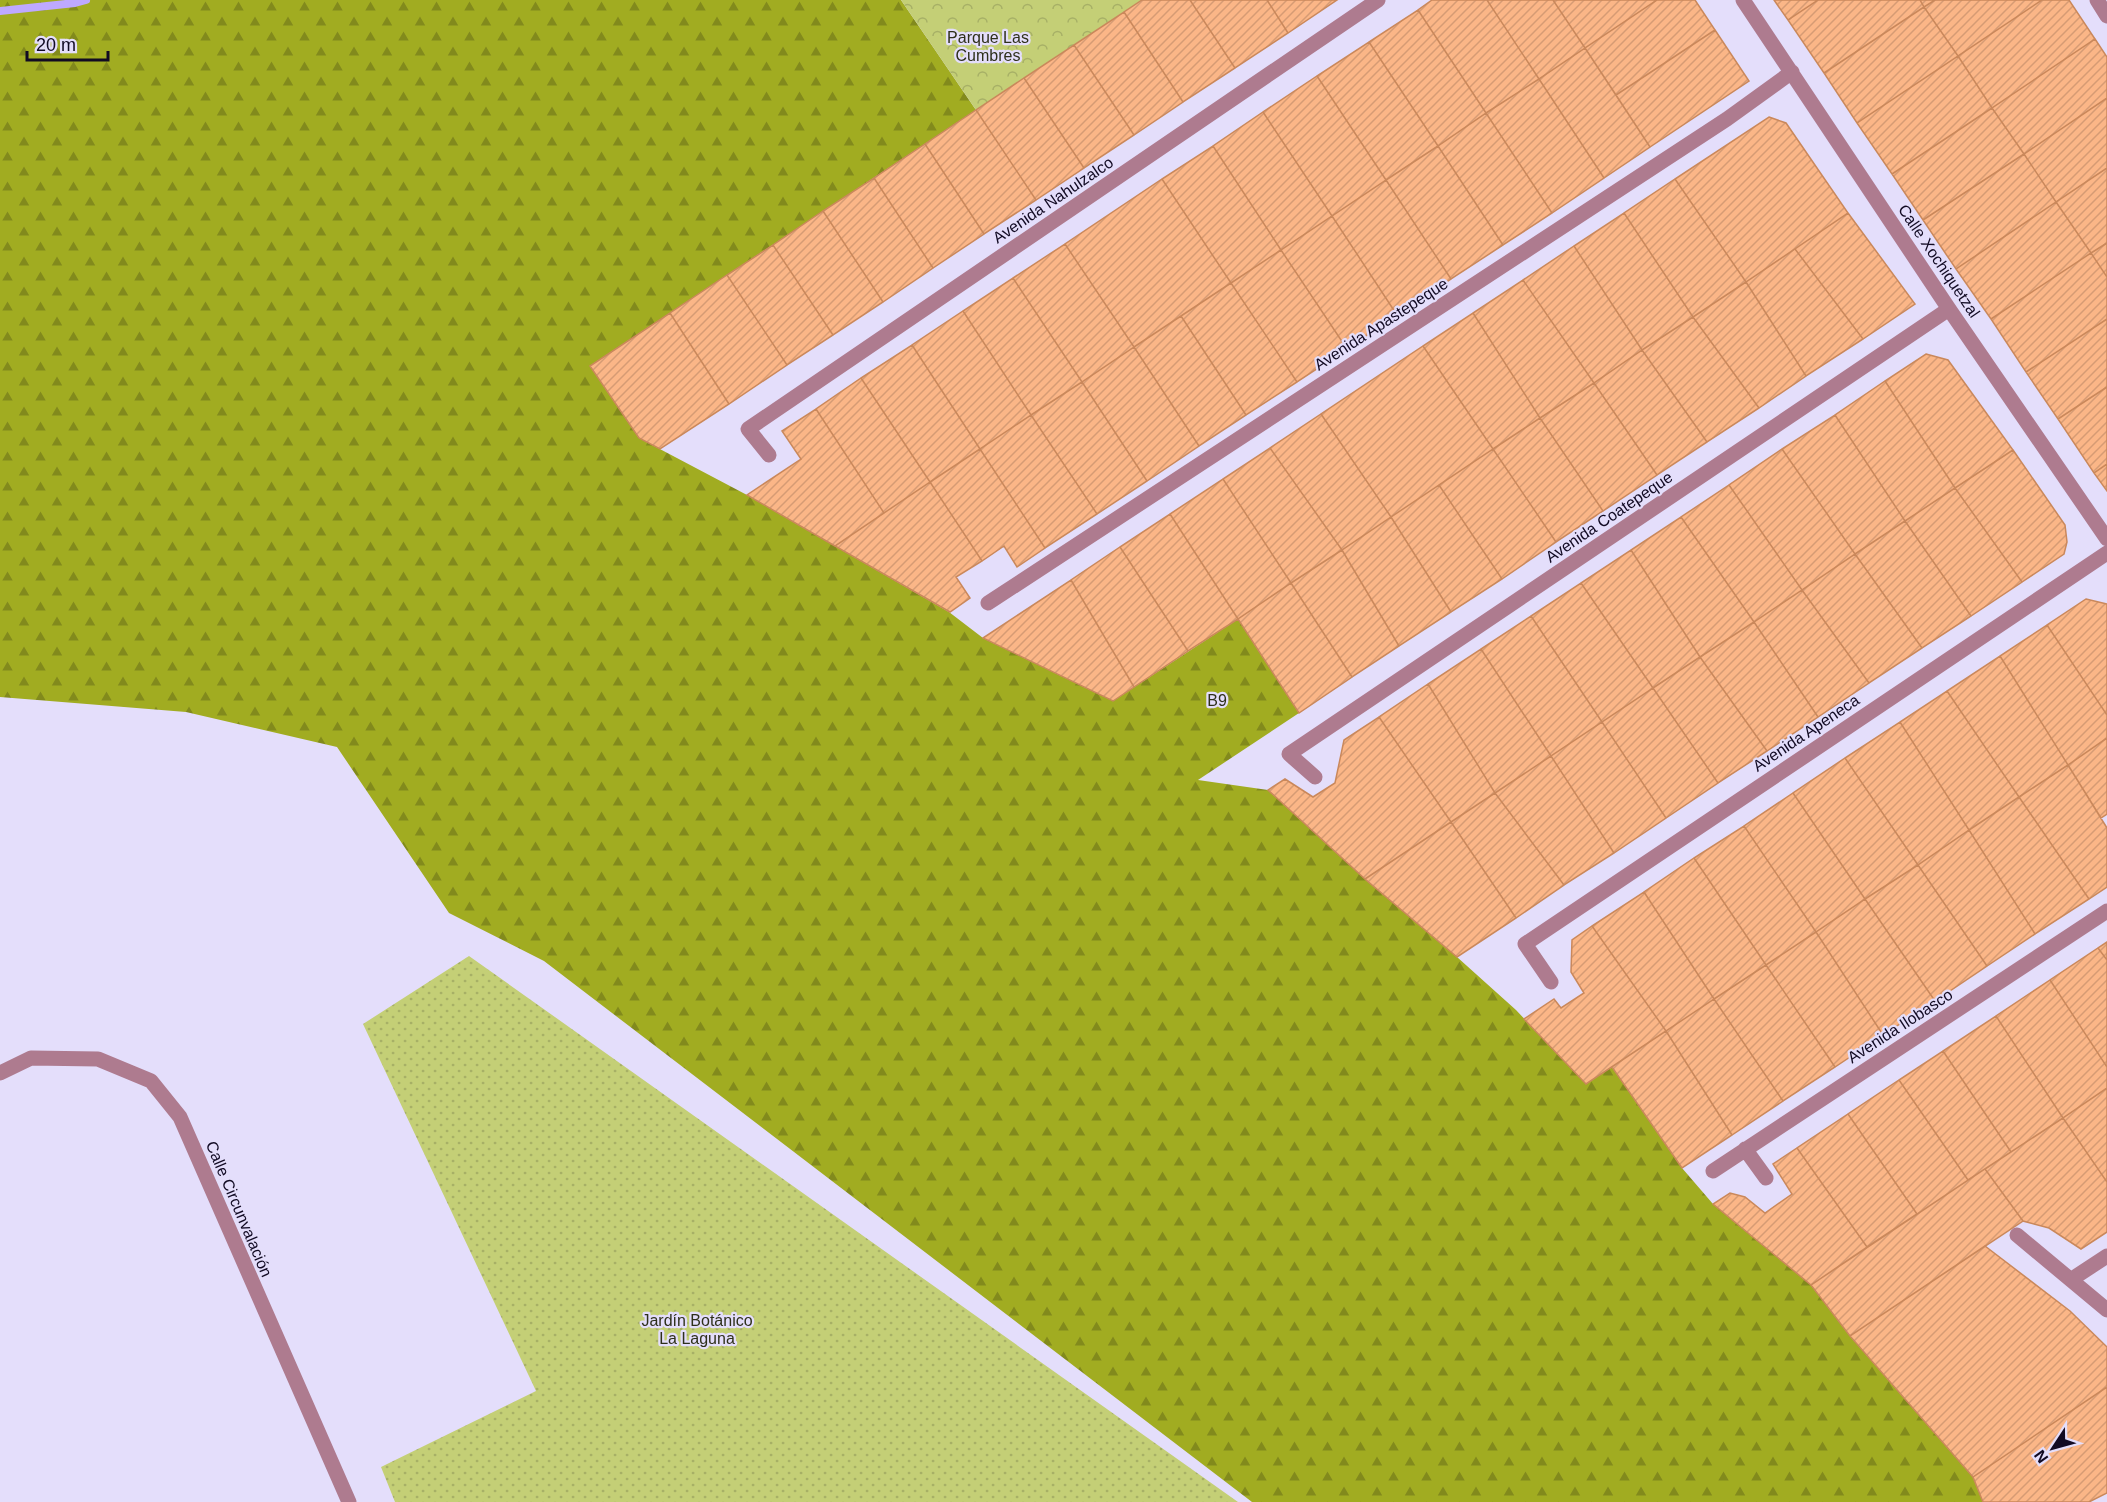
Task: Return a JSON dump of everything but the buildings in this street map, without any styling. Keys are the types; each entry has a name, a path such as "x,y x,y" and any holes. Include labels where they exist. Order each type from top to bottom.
{"street":[{"name":"Avenida Nahulzalco","path":"769,455 748,429 1378,0"},
{"name":"Calle Xochiquetzal","path":"1743,0 1949,309 2107,539"},
{"path":"2097,0 2107,16"},
{"name":"Avenida Apastepeque","path":"988,603 1717,126 1792,72"},
{"name":"Avenida Coatepeque","path":"1315,777 1289,754 1949,309"},
{"name":"Avenida Apeneca","path":"1551,982 1525,944 2107,553"},
{"name":"Avenida Ilobasco","path":"1713,1171 2107,911"},
{"name":"Calle Circunvalación","path":"0,1072 31,1058 98,1059 151,1081 180,1117 349,1502"},
{"path":"1745,1149 1766,1178"},
{"path":"2018,1235 2107,1310"},
{"path":"2072,1279 2107,1256"}],"green space":[{"name":"B9","path":"0,0 901,0 976,110 590,366 639,438 747,495 949,612 983,638 1113,701 1238,619 1299,713 1198,780 1268,790 1365,879 1516,1010 1586,1084 1612,1067 1682,1168 1713,1204 1811,1285 1850,1336 1973,1477 1983,1502 1252,1502 544,961 449,913 337,747 186,712 0,697"},
{"name":"Parque Las Cumbres","path":"901,0 1142,0 976,110"},
{"name":"Jardín Botánico La Laguna","path":"469,956 1238,1502 395,1502 381,1467 536,1391 363,1024"}],"waterway":[{"path":"0,11 86,0"}]}
